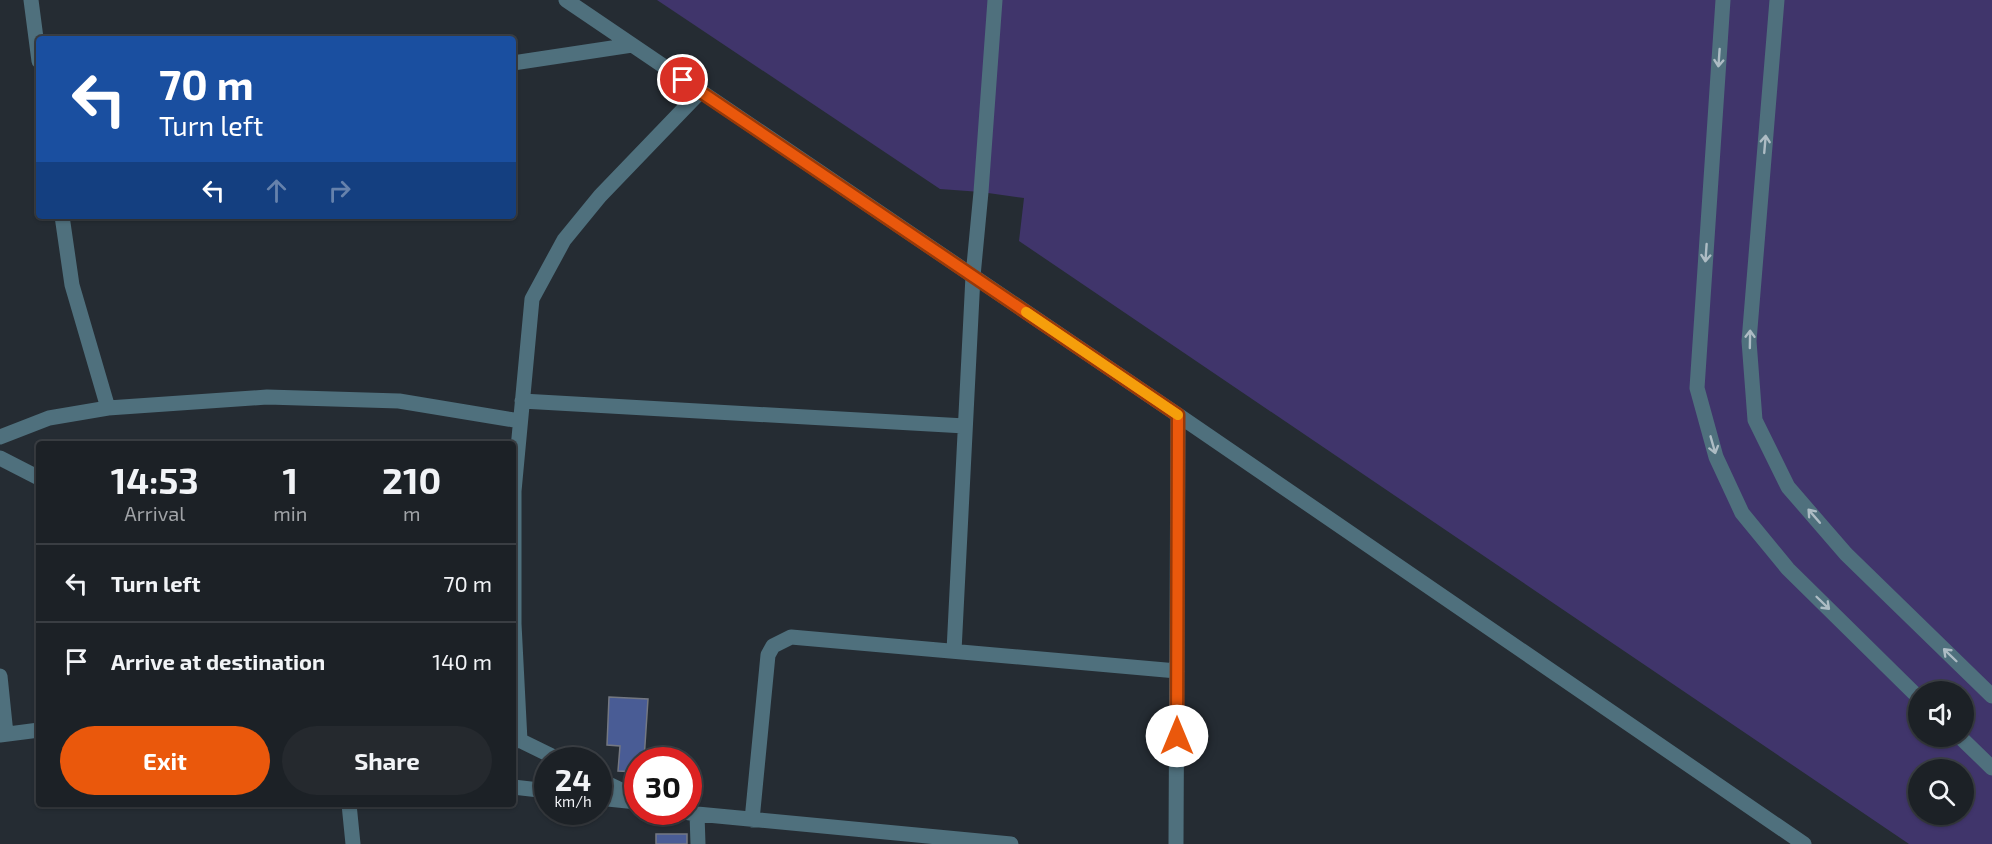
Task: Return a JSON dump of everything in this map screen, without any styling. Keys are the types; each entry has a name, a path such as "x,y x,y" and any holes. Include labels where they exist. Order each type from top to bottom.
{"street":[{"path":"31,0 36,38"},
{"path":"566,0 1178,415 1804,844"},
{"path":"954,651 973,276 996,0"},
{"path":"1723,0 1697,388 1716,457 1742,513 1788,569 1908,688"},
{"path":"1777,0 1749,341 1755,420 1788,487 1846,554 1992,696"},
{"path":"516,63 632,45"},
{"path":"516,468 532,299 564,240 600,196 701,92"},
{"path":"62,219 72,285 108,408"},
{"path":"0,437 49,418 108,408 267,397 399,401 520,421"},
{"path":"522,401 965,426"},
{"path":"1176,844 1178,415"},
{"path":"0,458 36,476"},
{"path":"752,820 768,655 773,646 791,638 1177,671"},
{"path":"0,676 3,734 36,730"},
{"path":"516,739 534,748"},
{"path":"1970,747 1992,768"},
{"path":"516,787 534,789"},
{"path":"349,807 353,844"},
{"path":"702,814 917,840 1011,844"},
{"path":"694,825 698,844"}],"shaded area":[{"path":"657,0 1992,0 1992,844 1909,844 1019,241 1024,198 940,189"}],"building":[{"path":"609,697 648,699 645,747 624,747 624,771 618,771 620,746 607,745"},
{"path":"656,834 687,834 687,844 656,844"}],"slow traffic":[{"path":"1026,312 1178,415"}],"route":[{"path":"683,80 1178,415 1177,736"}]}
